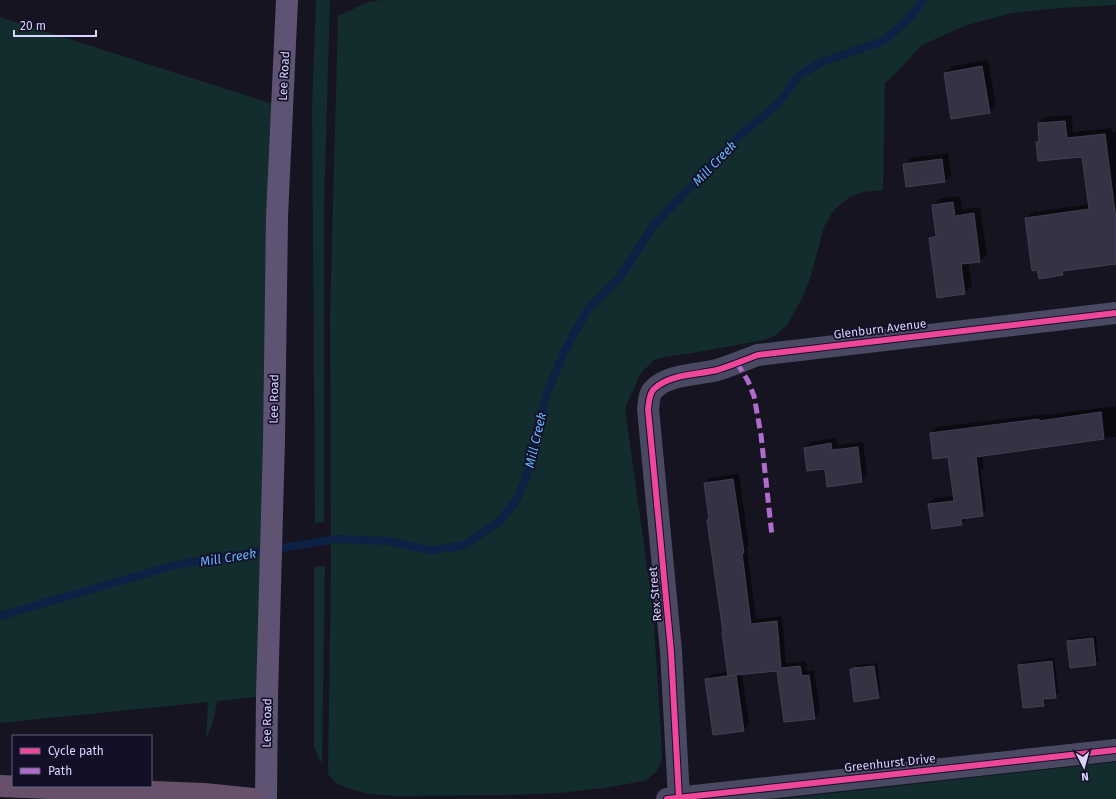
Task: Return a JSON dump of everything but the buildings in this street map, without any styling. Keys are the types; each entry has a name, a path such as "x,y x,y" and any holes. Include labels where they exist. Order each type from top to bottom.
{"highway":[{"path":"0,786 12,786"},
{"path":"24,787 196,794 253,799"}],"main road":[{"name":"Lee Road","path":"266,799 267,696 274,441 277,218 288,0"}],"street":[{"name":"Glenburn Avenue","path":"653,390 664,382 679,377 716,370 758,355 1116,313"},
{"name":"Rex Street","path":"653,390 648,409 671,651 673,798"},
{"name":"Greenhurst Drive","path":"673,798 1116,750"}],"green space":[{"path":"316,0 330,0 324,209 324,522 315,523 312,105"},
{"path":"381,0 1116,0 1116,5 1059,8 1012,13 964,26 922,45 885,83 883,190 863,192 851,196 836,208 830,216 824,227 810,279 788,324 776,335 764,340 654,360 641,373 625,408 653,610 662,760 656,772 645,781 560,793 396,796 368,794 347,788 336,783 328,774 331,568 330,317 338,16 368,2"},
{"path":"0,17 283,107 267,696 217,701 214,718 206,740 208,702 0,723"},
{"path":"325,566 322,764 314,747 314,567"},
{"path":"1116,762 1116,799 780,799"}],"waterway":[{"name":"Mill Creek","path":"0,616 175,565 337,539 387,541 430,550 462,546 500,521 517,499 531,464 537,429 547,393 564,352 588,309 621,276 653,226 744,131 761,119 780,101 799,75 822,62 883,41 909,19 923,0"}],"marked path":[{"path":"737,363 748,381 754,396 761,435 772,536"}],"cycle path":[{"path":"679,798 671,651 648,409 652,391 667,380 717,370 758,355 1116,313"},
{"path":"667,799 1116,750"}]}
